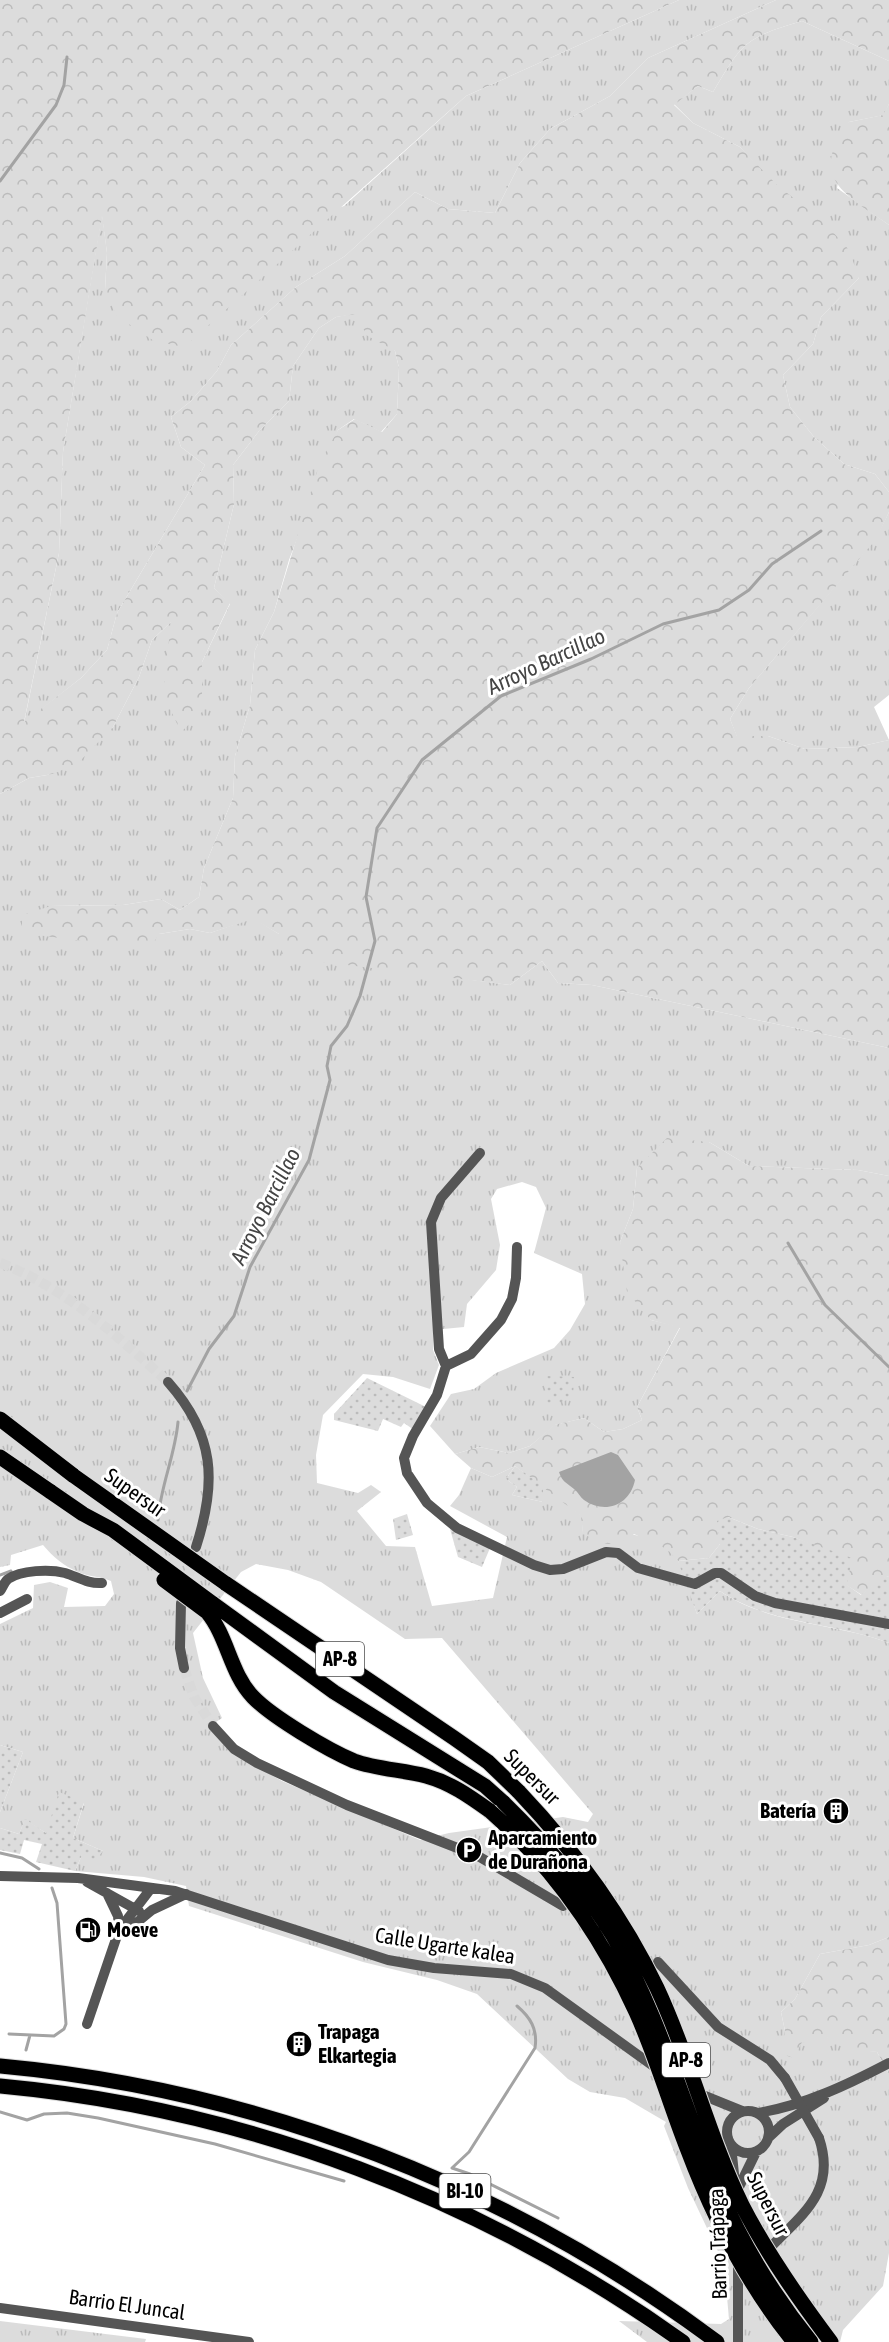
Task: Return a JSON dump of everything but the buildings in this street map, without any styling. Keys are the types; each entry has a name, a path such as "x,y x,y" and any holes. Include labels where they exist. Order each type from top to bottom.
{"highway":[{"name":"Supersur","path":"0,1419 74,1476 225,1583 488,1762 559,1834 625,1927 657,1989 742,2204 772,2260 831,2342"},
{"name":"AP-8","path":"0,1457 83,1514 106,1536 210,1607 241,1680 252,1697 274,1714 354,1761 426,1776 457,1787 497,1807 544,1863 601,1944 636,2012 687,2148 725,2236 765,2302 794,2342"},
{"name":"Supersur","path":"210,1607 334,1692 484,1786 497,1807 546,1844 612,1936 646,2000 732,2218 765,2278 811,2342"},
{"name":"BI-10","path":"0,2066 110,2080 198,2098 346,2142 443,2181 532,2224 617,2273 717,2342"},
{"name":"BI-10","path":"0,2086 106,2100 183,2115 275,2139 348,2164 443,2202 523,2241 606,2290 681,2341"}],"street":[{"path":"446,1366 439,1349 431,1222 441,1198 480,1153"},
{"path":"517,1247 516,1278 512,1299 501,1320 471,1353 446,1366 442,1371 437,1395 413,1436 404,1458 407,1473 428,1503 457,1528 534,1565 550,1570 563,1569 606,1552 618,1553 638,1568 694,1584 701,1583 715,1573 728,1578 755,1596 775,1603 806,1612 889,1624"},
{"path":"168,1382 192,1415 208,1455 209,1504 196,1547"},
{"path":"0,1591 5,1581 14,1576 36,1572 65,1573 84,1581 102,1583"},
{"path":"0,1613 27,1599"},
{"path":"181,1603 180,1648 184,1668"},
{"path":"213,1726 234,1749 257,1763 347,1805 478,1856 563,1906"},
{"name":"Calle Ugarte kalea","path":"0,1876 78,1878 120,1882 181,1893 388,1960 434,1968 511,1974 530,1980 635,2051 666,2077 689,2090 742,2111"},
{"path":"78,1878 134,1909 149,1912"},
{"path":"120,1882 149,1891 181,1893"},
{"path":"105,1891 115,1908 119,1930"},
{"path":"87,2024 119,1930 149,1891"},
{"path":"149,1891 152,1895 149,1912"},
{"path":"114,1944 127,1929 149,1912 181,1893"},
{"path":"658,1962 718,2027 770,2060 785,2078 819,2138 824,2163 823,2184 815,2200 739,2280"},
{"path":"737,2192 756,2152 783,2124 829,2093 889,2063"},
{"path":"689,2090 726,2133 731,2145 742,2153 756,2152"},
{"path":"726,2133 730,2119 742,2111 758,2113 790,2106 829,2093"},
{"path":"758,2113 768,2124 768,2138"},
{"name":"Barrio Trápaga","path":"731,2145 737,2192 738,2342"},
{"name":"Barrio El Juncal","path":"0,2308 249,2342"}],"green space":[{"path":"0,0 679,0 466,96 184,347 154,341 117,316 105,290 107,253 102,216 63,452 59,553 24,722 81,678 107,650 117,613 205,465 181,447 171,417 191,401 217,371 231,345 296,287 345,256 415,192 448,209 495,213 520,163 550,129 610,96 648,58 776,0 889,0 889,61 802,21 757,37 739,52 713,92 698,86 674,105 693,123 740,147 777,185 824,222 849,250 859,278 821,317 813,344 783,375 790,407 814,437 844,464 875,474 889,492 889,512 877,538 749,688 730,719 737,736 768,736 805,749 858,747 889,740 889,1048 592,985 558,983 542,961 510,985 282,957 279,934 253,919 210,933 190,929 159,934 149,950 22,933 22,915 51,906 123,905 161,899 180,910 199,897 204,868 233,798 235,756 250,705 255,650 274,612 320,462 338,430 355,419 382,432 397,414 399,368 395,351 366,335 357,314 336,317 319,328 293,366 289,401 259,431 233,465 234,504 214,588 230,603 202,662 202,712 181,732 163,694 171,622 152,640 139,677 113,727 78,763 53,774 29,778 0,794"},
{"path":"679,0 776,0 648,58 610,96 550,129 520,163 495,213 448,209 415,192 345,256 296,287 231,345 217,371 191,401 171,417 181,447 205,465 117,613 107,650 81,678 24,723 59,553 63,452 102,213 107,253 105,290 344,206 466,96"},
{"path":"802,21 889,61 889,104 884,115 849,122 837,188 889,225 889,492 875,474 844,464 814,437 790,407 783,375 813,344 821,317 859,278 740,147 693,123 674,104 698,86 713,92 739,52 747,44 768,32"},
{"path":"889,104 889,225 846,194 837,183 832,171 831,157 837,141 849,122 883,115"},
{"path":"357,313 395,351 399,368 397,414 381,432 354,419 338,430 289,560 274,612 255,650 250,705 235,756 233,798 204,868 199,897 180,910 161,899 123,905 51,906 159,934 190,929 210,933 253,918 279,934 472,980 510,985 542,961 558,983 592,985 889,1048 889,1176 858,1170 749,1166 709,1142 637,1168 633,1209 620,1242 651,1320 680,1327 637,1407 642,1420 623,1429 604,1432 584,1418 555,1425 530,1446 509,1453 479,1447 455,1454 430,1426 451,1394 474,1389 496,1373 554,1348 570,1330 585,1304 582,1274 534,1253 546,1208 536,1187 522,1182 497,1189 491,1199 500,1245 496,1270 467,1304 464,1327 433,1330 433,1350 439,1365 430,1389 393,1377 363,1374 323,1415 316,1455 317,1483 358,1493 371,1485 381,1492 357,1511 386,1546 415,1547 432,1606 493,1598 507,1537 450,1506 459,1495 471,1468 492,1477 515,1466 506,1479 517,1487 512,1495 543,1502 543,1486 582,1516 583,1533 635,1535 659,1543 669,1551 678,1561 684,1573 697,1614 720,1591 759,1611 889,1643 889,1937 869,1945 820,1954 795,1999 781,2012 785,2031 793,2036 810,2042 837,2033 862,2050 877,2052 889,2074 889,2253 883,2286 843,2330 840,2342 647,2342 619,2321 721,2324 729,2319 724,2264 688,2188 664,2126 666,2122 625,2098 590,2092 568,2079 477,1994 437,1980 363,1962 189,1906 186,1886 144,1877 75,1871 82,1855 103,1851 73,1838 84,1803 46,1833 25,1820 19,1834 0,1828 0,1812 23,1752 0,1745 0,1624 33,1608 34,1585 50,1582 68,1588 64,1607 105,1606 114,1594 111,1581 73,1570 59,1561 43,1545 11,1555 10,1565 0,1567 0,794 29,778 53,774 113,727 139,677 152,640 172,621 202,712 202,662 230,604 214,588 234,504 233,465 259,431 289,401 293,366 319,328 336,317","holes":["256,1564 288,1570 321,1582 405,1639 442,1638 593,1814 588,1822 563,1817 449,1833 420,1840 282,1781 257,1767 210,1726 222,1718 203,1678 193,1633 241,1572"]},
{"path":"889,512 889,695 874,707 889,740 858,747 805,749 768,736 737,737 730,719 749,688 876,538"},
{"path":"667,1138 709,1142 749,1166 858,1170 889,1176 889,1576 881,1579 862,1595 846,1585 820,1548 793,1537 758,1529 728,1517 720,1544 709,1558 678,1561 667,1549 634,1534 615,1544 596,1541 583,1533 581,1516 515,1466 492,1477 471,1468 455,1454 479,1447 509,1453 530,1446 554,1425 584,1418 604,1432 623,1429 642,1420 637,1407 680,1328 651,1320 627,1292 620,1242 633,1209 637,1168"},
{"path":"545,1376 574,1377 573,1398 547,1407"},
{"path":"367,1378 426,1407 414,1430 404,1423 401,1427 383,1419 378,1431 334,1420 334,1414"},
{"path":"515,1466 543,1486 543,1502 512,1495 517,1487 506,1479"},
{"path":"407,1514 413,1535 396,1540 393,1519"},
{"path":"728,1517 758,1529 793,1537 852,1558 847,1585 861,1595 881,1578 889,1576 889,1643 760,1611 720,1591 697,1614 678,1561 709,1558 720,1544 717,1521"},
{"path":"450,1529 490,1548 482,1567 458,1557"},
{"path":"0,1745 23,1752 0,1812"},
{"path":"59,1792 84,1802 73,1838 103,1851 95,1861 82,1855 75,1871 36,1862 42,1844 24,1840 20,1854 0,1850 0,1828 19,1834 25,1819 46,1833"},
{"path":"889,1937 889,2074 877,2052 862,2051 837,2034 815,2043 802,2042 794,2058 781,2054 785,2031 781,2012 795,1999 820,1954 869,1945"},
{"path":"0,2321 146,2339 145,2342 0,2342"}],"shaded area":[{"path":"611,1452 618,1455 635,1480 628,1496 622,1501 616,1505 600,1507 583,1499 563,1480 559,1472"}],"waterway":[{"path":"0,181 56,105 64,85 67,57"},
{"name":"Arroyo Barcillao","path":"187,1391 209,1349 234,1316 250,1267 309,1160 330,1080 327,1066 331,1046 347,1026 360,996 375,941 366,897 377,828 422,760 501,696 591,659 663,624 719,610 749,590 772,564 821,531"},
{"path":"788,1243 825,1305 889,1367"},
{"name":"Arroyo Barcillao","path":"158,1520 178,1422"},
{"name":"Arroyo Barcillao","path":"0,1575 11,1571"},
{"name":"Arroyo Barcillao","path":"0,1853 22,1858 39,1869"},
{"name":"Arroyo Barcillao","path":"9,2034 54,2036 64,2029 66,2024 57,1903 52,1888"},
{"path":"517,2006 532,2024 536,2041 535,2048 469,2152 452,2168 470,2174 558,2218"},
{"path":"26,2050 30,2035"},
{"path":"0,2112 27,2120 44,2114 67,2113 98,2118 215,2144 344,2181"}],"tunnel":[{"path":"0,1263 24,1273 68,1299 109,1330 168,1382"},
{"path":"185,1590 194,1556"},
{"path":"184,1668 194,1697 213,1726"}],"place":[{"name":"Batería","path":"836,1811"},
{"name":"Aparcamiento de Durañona","path":"469,1850"},
{"name":"Moeve","path":"88,1930"},
{"name":"Trapaga Elkartegia","path":"299,2044"}]}
